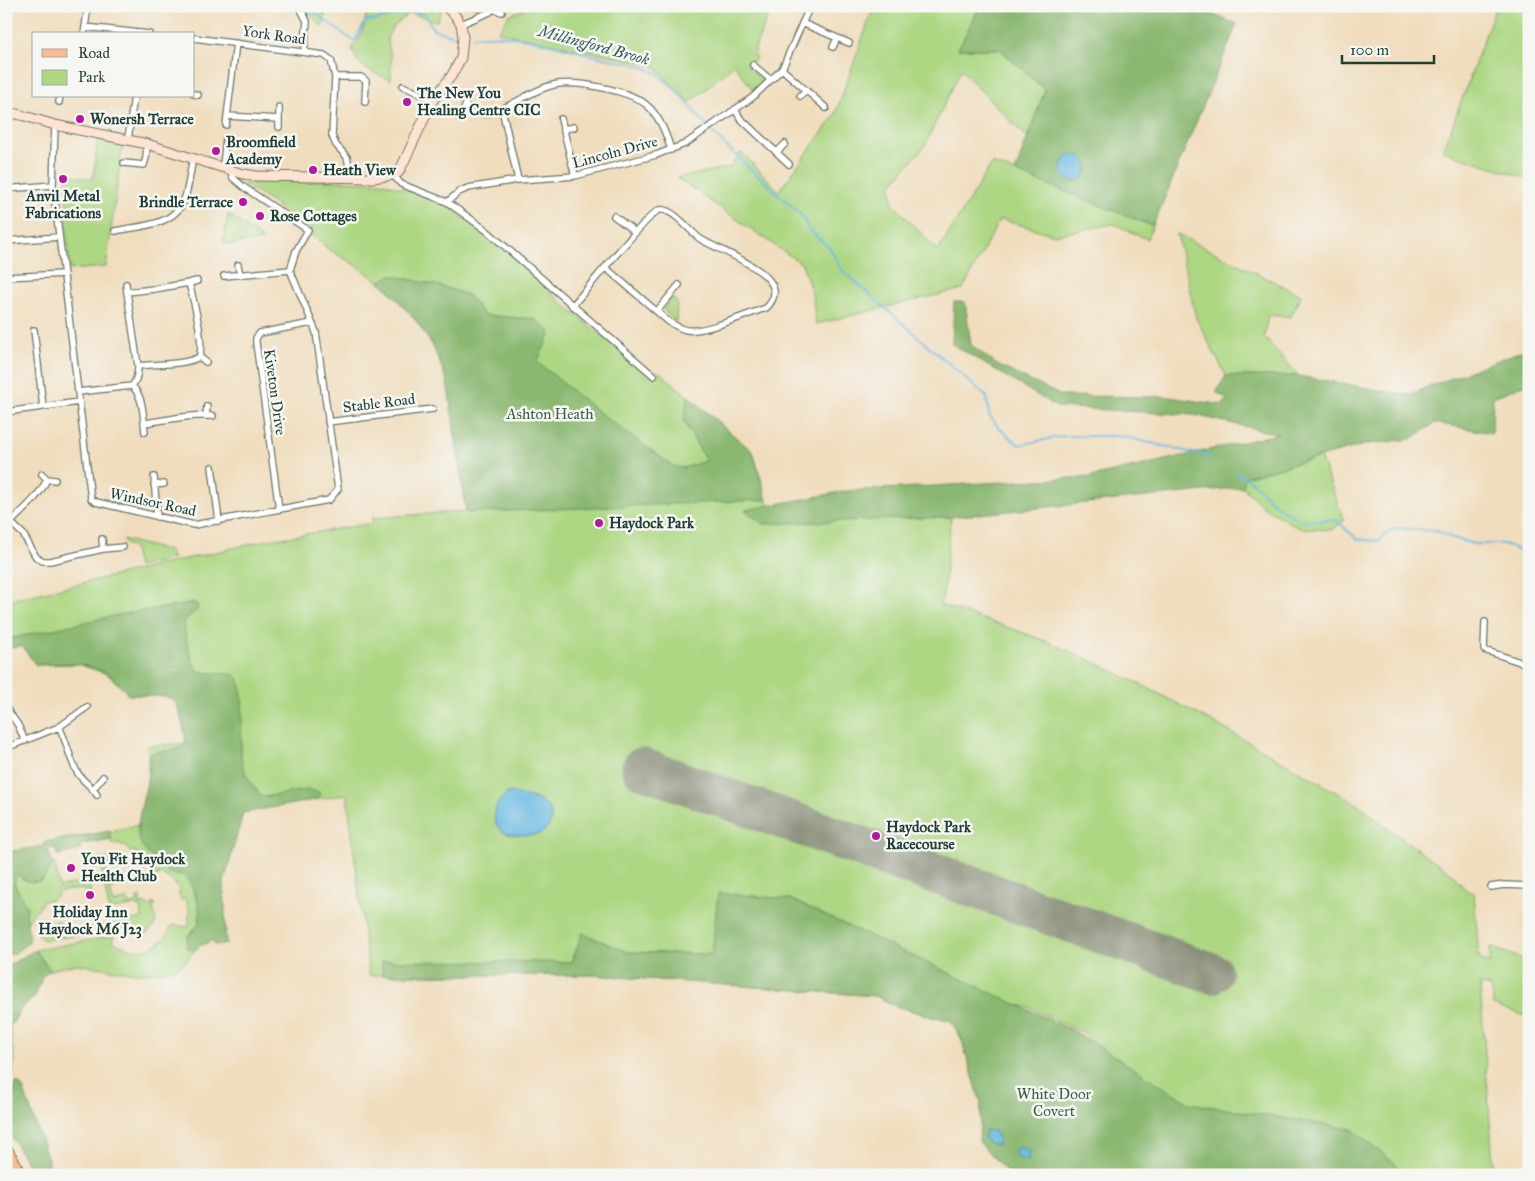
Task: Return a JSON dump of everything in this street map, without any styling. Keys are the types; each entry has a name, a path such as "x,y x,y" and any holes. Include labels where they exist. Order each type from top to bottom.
{"main road":[{"path":"6,1148 23,1175"}],"street":[{"path":"84,32 88,6"},
{"path":"299,6 307,22 304,52"},
{"path":"6,112 55,125 128,139 256,176 373,178 394,175 401,168 433,100 452,75 461,58 463,37 460,24 454,14 444,6"},
{"path":"466,6 481,8"},
{"name":"Lincoln Drive","path":"447,202 458,192 468,188 518,180 575,176 671,150 685,144 753,97 782,69 810,6"},
{"path":"460,24 490,12 492,8 502,12"},
{"path":"802,23 849,43"},
{"path":"85,27 132,32"},
{"name":"York Road","path":"195,38 324,55 331,60 334,66 335,77 332,136 336,145 347,157 352,178"},
{"path":"833,48 837,38"},
{"path":"226,125 236,43"},
{"path":"753,65 771,80"},
{"path":"782,69 826,108"},
{"path":"335,77 362,77 366,81 365,102"},
{"path":"463,112 483,114 502,109 552,85 570,84 621,92 632,95 645,103 653,111 666,133 671,150"},
{"path":"403,86 433,100"},
{"path":"800,96 806,90"},
{"path":"128,139 134,98"},
{"path":"460,118 466,104"},
{"path":"279,107 279,127"},
{"path":"502,109 518,180"},
{"path":"735,109 740,118 789,164"},
{"path":"227,116 279,119"},
{"path":"561,119 575,176"},
{"name":"Windsor Road","path":"55,125 53,185 92,499 96,502 194,525 329,500 335,495 338,489 316,332 290,270"},
{"path":"563,129 574,127"},
{"path":"224,276 290,270 296,251 308,230 244,188 233,178 227,168 226,138"},
{"path":"124,163 144,165 147,144"},
{"path":"777,152 785,144"},
{"path":"115,231 165,221 173,216 184,200 193,158"},
{"path":"394,175 401,184 447,202 486,230 654,376"},
{"path":"6,189 53,185"},
{"path":"572,306 635,232 657,210 665,210 673,214 699,238 762,272 773,286 774,294 771,303 766,308 702,330 688,330 678,327 606,268"},
{"path":"614,216 635,232"},
{"path":"6,242 59,237"},
{"path":"238,265 240,275"},
{"path":"6,277 64,274"},
{"path":"127,292 197,281"},
{"path":"189,283 195,304 201,346 199,357"},
{"path":"126,284 138,366 138,373 132,386"},
{"path":"657,311 679,285"},
{"name":"Kiveton Drive","path":"280,508 256,338 260,333 312,323"},
{"path":"34,330 43,407"},
{"path":"199,357 206,362"},
{"path":"138,366 183,362 199,357"},
{"path":"78,392 132,386"},
{"path":"132,386 139,395 145,432"},
{"path":"6,412 79,402"},
{"path":"206,416 207,406"},
{"name":"Stable Road","path":"328,422 434,409"},
{"path":"144,423 188,416 213,416"},
{"path":"212,467 219,521"},
{"path":"55,480 44,476 44,487 36,497 9,520 23,534 36,557 42,561 50,561 103,549 122,547"},
{"path":"205,478 214,476"},
{"path":"154,477 157,517"},
{"path":"154,485 164,484"},
{"path":"102,539 103,549"},
{"path":"1485,622 1484,650 1529,665"},
{"path":"6,748 59,727 87,707"},
{"path":"6,708 18,725 25,741"},
{"path":"59,727 66,740 76,771 84,783 93,789 97,795"},
{"path":"93,789 104,777"},
{"path":"1492,887 1504,885 1529,886"}],"green space":[{"path":"303,6 320,6 326,17 322,27"},
{"path":"367,6 432,6 442,8 437,21 409,13 394,26 387,38 391,57 391,80 361,65 354,54 352,47 359,38 365,23"},
{"path":"525,6 772,6 755,48 755,60 747,66 763,82 753,90 734,64 690,103 653,65 498,32 509,15 524,9"},
{"path":"874,6 980,6 958,49 1000,49 1045,90 1027,138 961,70 924,147 891,185 893,204 938,251 992,163 1153,226 1147,239 1114,224 1055,235 1000,219 963,289 816,324 812,293 802,264 677,178 730,167 741,152 779,191 835,115"},
{"path":"980,6 1189,6 1237,24 1153,226 1015,172 1045,90 1000,49 958,49"},
{"path":"1496,6 1529,6 1529,179 1443,151"},
{"path":"98,138 123,143 106,267 70,270 66,225 67,175 93,179"},
{"name":"Haydock Park Racecourse","path":"249,179 381,182 427,196 448,206 496,243 571,311 646,371 661,373 753,452 773,522 951,517 943,597 940,605 1019,631 1065,649 1181,705 1367,810 1379,822 1450,872 1466,890 1474,893 1479,959 1490,963 1490,947 1529,961 1529,1017 1493,1005 1492,988 1480,984 1495,1175 1375,1175 1297,1122 1274,1116 1237,1121 1203,1122 1101,1050 1084,1033 1028,1007 1007,1003 938,1003 935,1018 889,1004 876,996 594,975 369,975 347,794 252,811 138,826 141,840 148,852 168,873 183,875 189,881 201,915 198,925 188,935 187,946 189,949 195,950 183,964 173,969 148,973 135,973 77,964 50,970 35,950 114,936 112,941 121,945 130,948 146,949 161,941 172,925 189,927 189,908 185,898 181,900 178,894 181,892 169,878 159,873 157,878 153,876 154,872 142,865 135,851 130,852 127,847 112,844 110,831 138,825 145,796 148,766 147,746 187,743 180,693 120,686 107,674 77,664 36,665 27,642 6,647 6,601 263,541 373,523 372,518 466,511 447,380 433,346 417,322 388,289 361,268 328,249 312,235 312,229 245,185 244,182"},
{"path":"228,214 264,240 229,245 223,241"},
{"path":"1177,234 1301,295 1291,317 1268,315 1264,337 1299,376 1226,376 1196,318"},
{"name":"Ashton Heath","path":"391,275 440,286 468,295 484,315 535,319 551,333 537,362 600,413 673,466 682,468 706,461 684,421 688,396 753,452 767,500 467,513 447,380 433,346 417,322 388,289 379,282"},
{"path":"672,298 677,302 676,322 663,310"},
{"path":"954,302 965,302 971,345 997,365 1062,396 1169,397 1223,405 1227,399 1216,392 1226,376 1299,376 1408,395 1529,348 1529,383 1493,397 1492,433 1435,423 1411,439 1368,444 1245,477 1243,487 951,517 763,524 745,510 846,491 1091,477 1278,434 1194,415 1057,407 952,344"},
{"path":"1320,457 1344,520 1332,530 1299,528 1263,507 1243,487 1244,477"},
{"path":"123,539 169,551 173,558 138,567 133,546 127,545"},
{"path":"195,603 198,609 185,620 186,639 192,660 197,671 235,675 239,681 242,703 241,755 245,772 250,780 261,796 264,797 306,790 319,792 320,795 314,800 243,813 224,882 226,944 215,945 213,940 195,950 189,949 187,945 188,938 197,926 200,917 191,883 183,875 168,873 145,851 138,835 139,819 149,774 150,754 178,749 186,743 177,705 171,698 128,695 114,679 94,668 76,664 36,665 22,646 6,647 8,639 122,614"},
{"path":"110,831 111,839 80,845 81,850 57,855 55,848 48,849 52,864 43,880 30,882 18,875 15,876 15,886 27,907 29,942 15,953 6,955 6,852 44,846 44,842"},
{"path":"108,858 110,865 105,866 109,883 114,885 105,887 100,863 92,865 92,861"},
{"path":"52,864 55,864 59,887 83,882 82,876 87,871 91,892 88,890 83,891 83,889 61,891 51,900 42,901 28,921 25,914 27,907 15,886 15,876 18,875 26,881 43,880"},
{"path":"114,887 110,890 113,903 128,899 128,904 137,903 137,898 140,897 140,903 152,906 154,902 156,904 153,908 156,921 154,927 146,933 136,934 121,928 119,930 97,927 142,917 141,906 137,907 137,905 109,910 105,889"},
{"name":"White Door Covert","path":"718,893 790,899 1074,1031 1189,1103 1352,1129 1403,1170 1404,1175 1017,1175 1006,1171 979,1142 981,1103 961,1038 951,1021 898,1007 876,996 594,975 382,975 382,961 572,962 582,933 628,952 712,954"},
{"path":"59,921 60,926 64,925 65,933 87,928 79,935 44,940 38,936 40,925"},
{"path":"35,950 50,970 43,975 35,997 22,1007 10,1027 14,1062 13,1075 6,1088 6,967"},
{"path":"17,1082 23,1088 49,1162 47,1175 36,1175 27,1164 6,1128 6,1108 11,1101 10,1091"}],"water":[{"path":"1074,155 1083,159 1087,168 1083,177 1074,181 1065,177 1061,168 1065,159"},
{"path":"510,792 534,798 543,802 550,809 550,824 543,832 534,835 514,835 506,834 498,827 494,816 497,805"},
{"path":"986,1130 994,1131 998,1137 999,1145 991,1144 984,1138"},
{"path":"1019,1147 1029,1151 1028,1161 1019,1159 1014,1151"}],"waterway":[{"name":"Millingford Brook","path":"307,6 354,41 368,20 373,21 400,15 408,11 425,14 433,29 457,37"},
{"path":"473,37 506,36 538,41 640,66 660,76 682,96 707,127 725,145 803,217 808,229 830,248 843,271 987,397 989,415 999,428 1019,445 1064,436 1121,436 1210,457"},
{"name":"Millingford Brook","path":"1235,473 1249,479 1278,507 1303,521 1336,520 1357,539 1378,541 1394,528 1437,531 1474,544 1504,544 1529,555"}],"runway":[{"path":"642,768 1212,973"}],"place":[{"name":"The New You Healing Centre CIC","path":"407,102"},
{"name":"Wonersh Terrace","path":"80,119"},
{"name":"Broomfield Academy","path":"216,151"},
{"name":"Heath View","path":"313,170"},
{"name":"Anvil Metal Fabrications","path":"63,179"},
{"name":"Brindle Terrace","path":"243,202"},
{"name":"Rose Cottages","path":"260,216"},
{"name":"Haydock Park","path":"599,523"},
{"name":"Haydock Park Racecourse","path":"876,836"},
{"name":"You Fit Haydock Health Club","path":"71,868"},
{"name":"Holiday Inn Haydock M6 J23","path":"90,895"}]}
